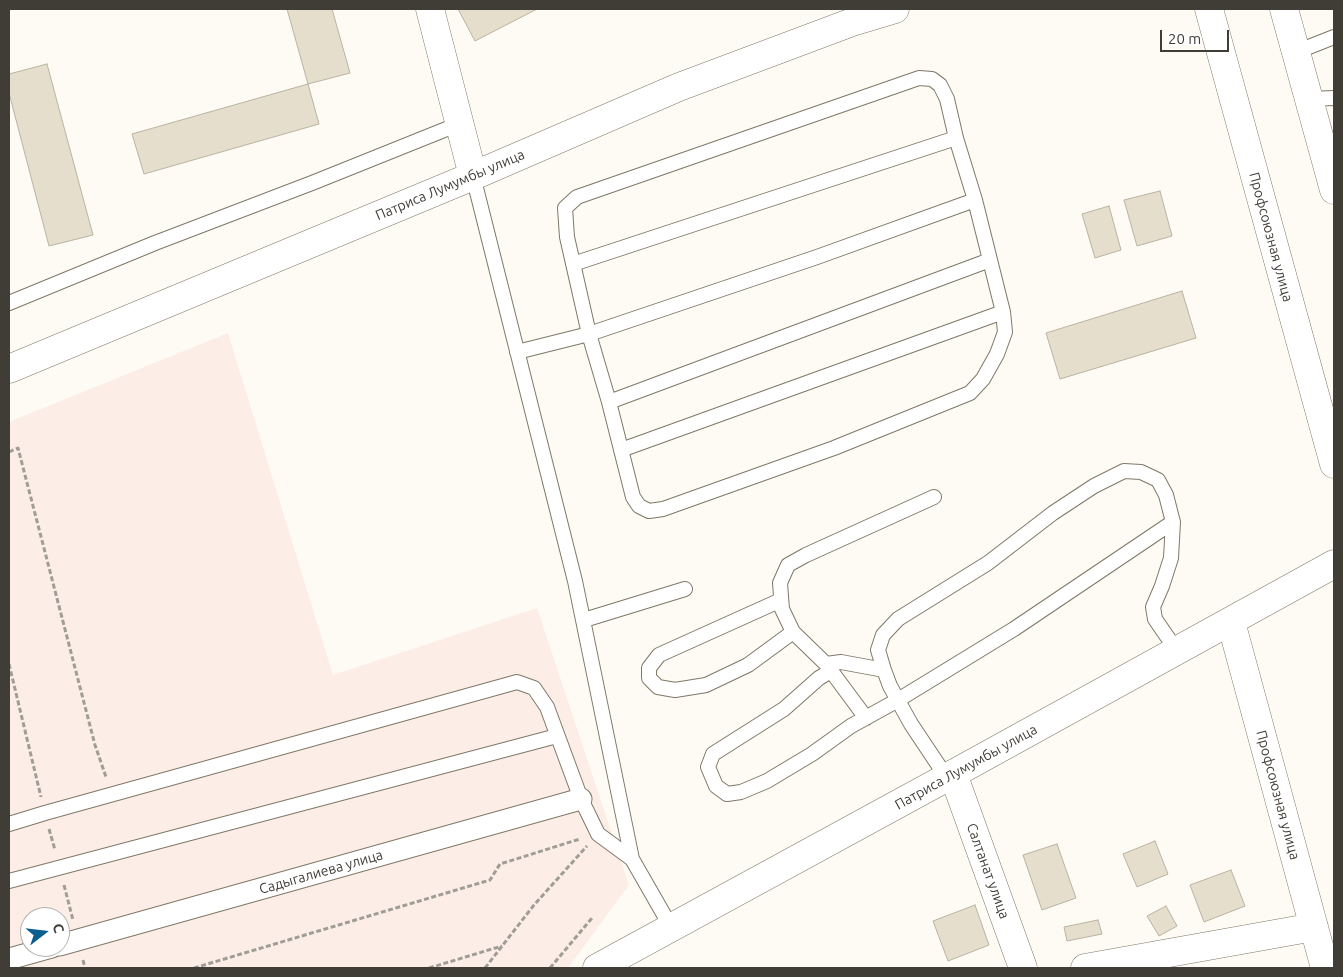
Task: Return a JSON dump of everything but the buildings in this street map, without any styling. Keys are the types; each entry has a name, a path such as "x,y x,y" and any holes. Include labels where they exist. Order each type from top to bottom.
{"street":[{"path":"430,9 472,176"},
{"name":"Патриса Лумумбы улица","path":"9,369 472,176 679,87 895,9"},
{"name":"Профсоюзная улица","path":"1208,9 1334,464"},
{"path":"1284,9 1296,52 1328,97 1334,190"},
{"name":"Патриса Лумумбы улица","path":"597,968 1334,564"},
{"name":"Профсоюзная улица","path":"1231,622 1325,968"},
{"name":"Салтанат улица","path":"950,776 1016,966"},
{"name":"Садыгалиева улица","path":"70,942 582,799"},
{"path":"1084,968 1314,927"}],"lane":[{"path":"1296,52 1334,37"},
{"path":"919,78 932,79 940,85 947,99 956,138 975,200 1003,312 1005,332 997,354 983,379 970,393 834,448 663,509 649,511 639,506 634,497 589,334 567,236 565,208 577,197 919,78"},
{"path":"9,303 155,243 459,124"},
{"path":"573,264 956,138"},
{"path":"472,176 584,620 632,859 672,927"},
{"path":"517,352 589,334 817,257 975,200"},
{"path":"609,402 990,260"},
{"path":"621,450 1003,312"},
{"path":"950,776 911,724 898,700 884,670 878,650 883,635 898,619 988,563 1052,513 1094,486 1124,471 1141,472 1158,480 1166,495 1173,522 1171,558 1153,607 1155,619 1177,651"},
{"path":"866,718 828,667 793,632 782,609 780,583 788,565 934,497"},
{"path":"884,670 841,662 828,667 819,678 784,709 713,754 708,767 716,786 727,794 741,792 767,781 812,754 852,726 1014,629 1173,522"},
{"path":"584,620 685,588"},
{"path":"781,600 659,655 649,668 649,678 658,687 675,690 706,685 748,665 793,632"},
{"path":"9,824 517,682 534,688 547,707 582,799 598,834 632,859"},
{"path":"9,882 557,736"}],"path":[{"path":"9,452 18,448 95,745 112,794"},
{"path":"485,968 534,905 598,834"},
{"path":"194,968 490,880 500,864 598,834"},
{"path":"550,968 592,918"},
{"path":"429,968 502,946"}],"shaded area":[{"path":"228,333 333,675 537,608 629,885 568,968 9,968 9,422"}]}
